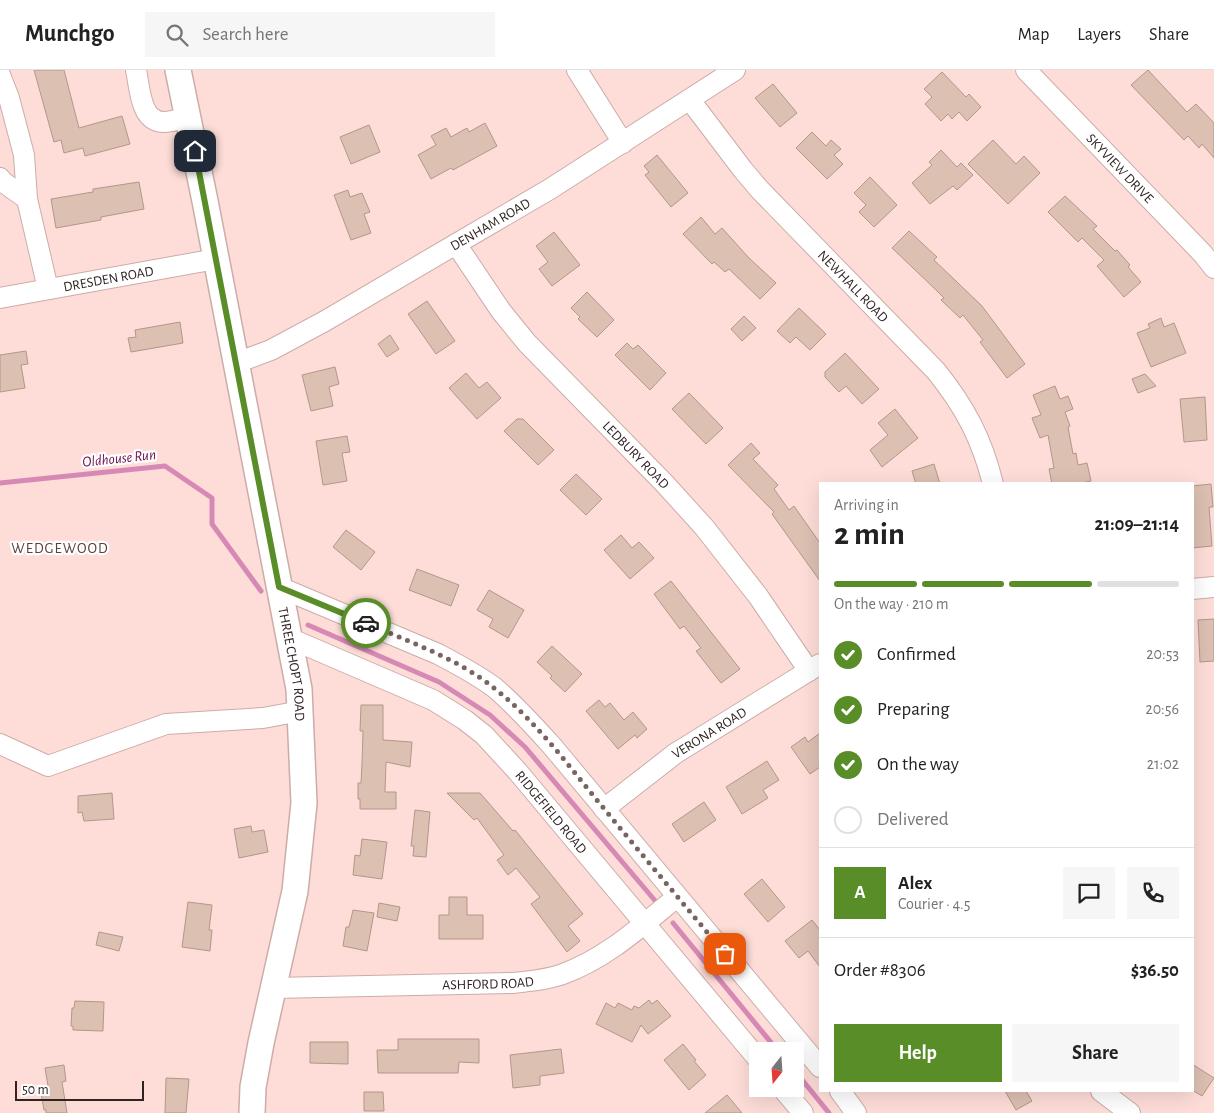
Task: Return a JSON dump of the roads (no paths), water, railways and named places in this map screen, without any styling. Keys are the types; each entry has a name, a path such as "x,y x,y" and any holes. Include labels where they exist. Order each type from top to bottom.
{"main road":[{"name":"THREE CHOPT ROAD","path":"178,70 299,689 301,711 304,803 298,872 253,1087 252,1113"}],"street":[{"path":"136,70 145,112 152,119 163,122 188,118"},
{"path":"577,70 623,143"},
{"name":"DENHAM ROAD","path":"236,363 271,350 325,321 550,189 735,70"},
{"name":"SKYVIEW DRIVE","path":"1026,70 1203,254 1214,268"},
{"path":"0,75 9,98 24,156 27,199 48,289"},
{"name":"NEWHALL ROAD","path":"690,100 760,190 936,371 949,387 966,413 981,443 993,482"},
{"path":"0,178 27,199"},
{"name":"LEDBURY ROAD","path":"456,244 501,311 527,343 664,483 704,527 814,667"},
{"name":"DRESDEN ROAD","path":"0,298 216,259"},
{"path":"279,587 458,664 493,687 521,711 819,1066"},
{"path":"1194,589 1214,588"},
{"name":"RIDGEFIELD ROAD","path":"289,638 433,700 465,720 484,735 518,772 749,1047"},
{"name":"VERONA ROAD","path":"604,809 676,753 814,667"},
{"path":"0,744 48,766 166,724 263,718 301,711"},
{"name":"ASHFORD ROAD","path":"273,988 513,983 561,975 589,963 612,950 678,897"},
{"path":"841,1092 856,1113"},
{"path":"1102,1092 1130,1113"},
{"path":"790,1098 803,1113"}],"waterway":[{"name":"Oldhouse Run","path":"0,483 165,466 212,498 212,524 261,591"},
{"name":"Oldhouse Run","path":"308,625 439,682 490,715 525,747 657,903"},
{"name":"Oldhouse Run","path":"673,923 771,1042"},
{"name":"Oldhouse Run","path":"804,1082 829,1113"}],"district":[{"name":"WEDGEWOOD","path":"60,548"}]}
